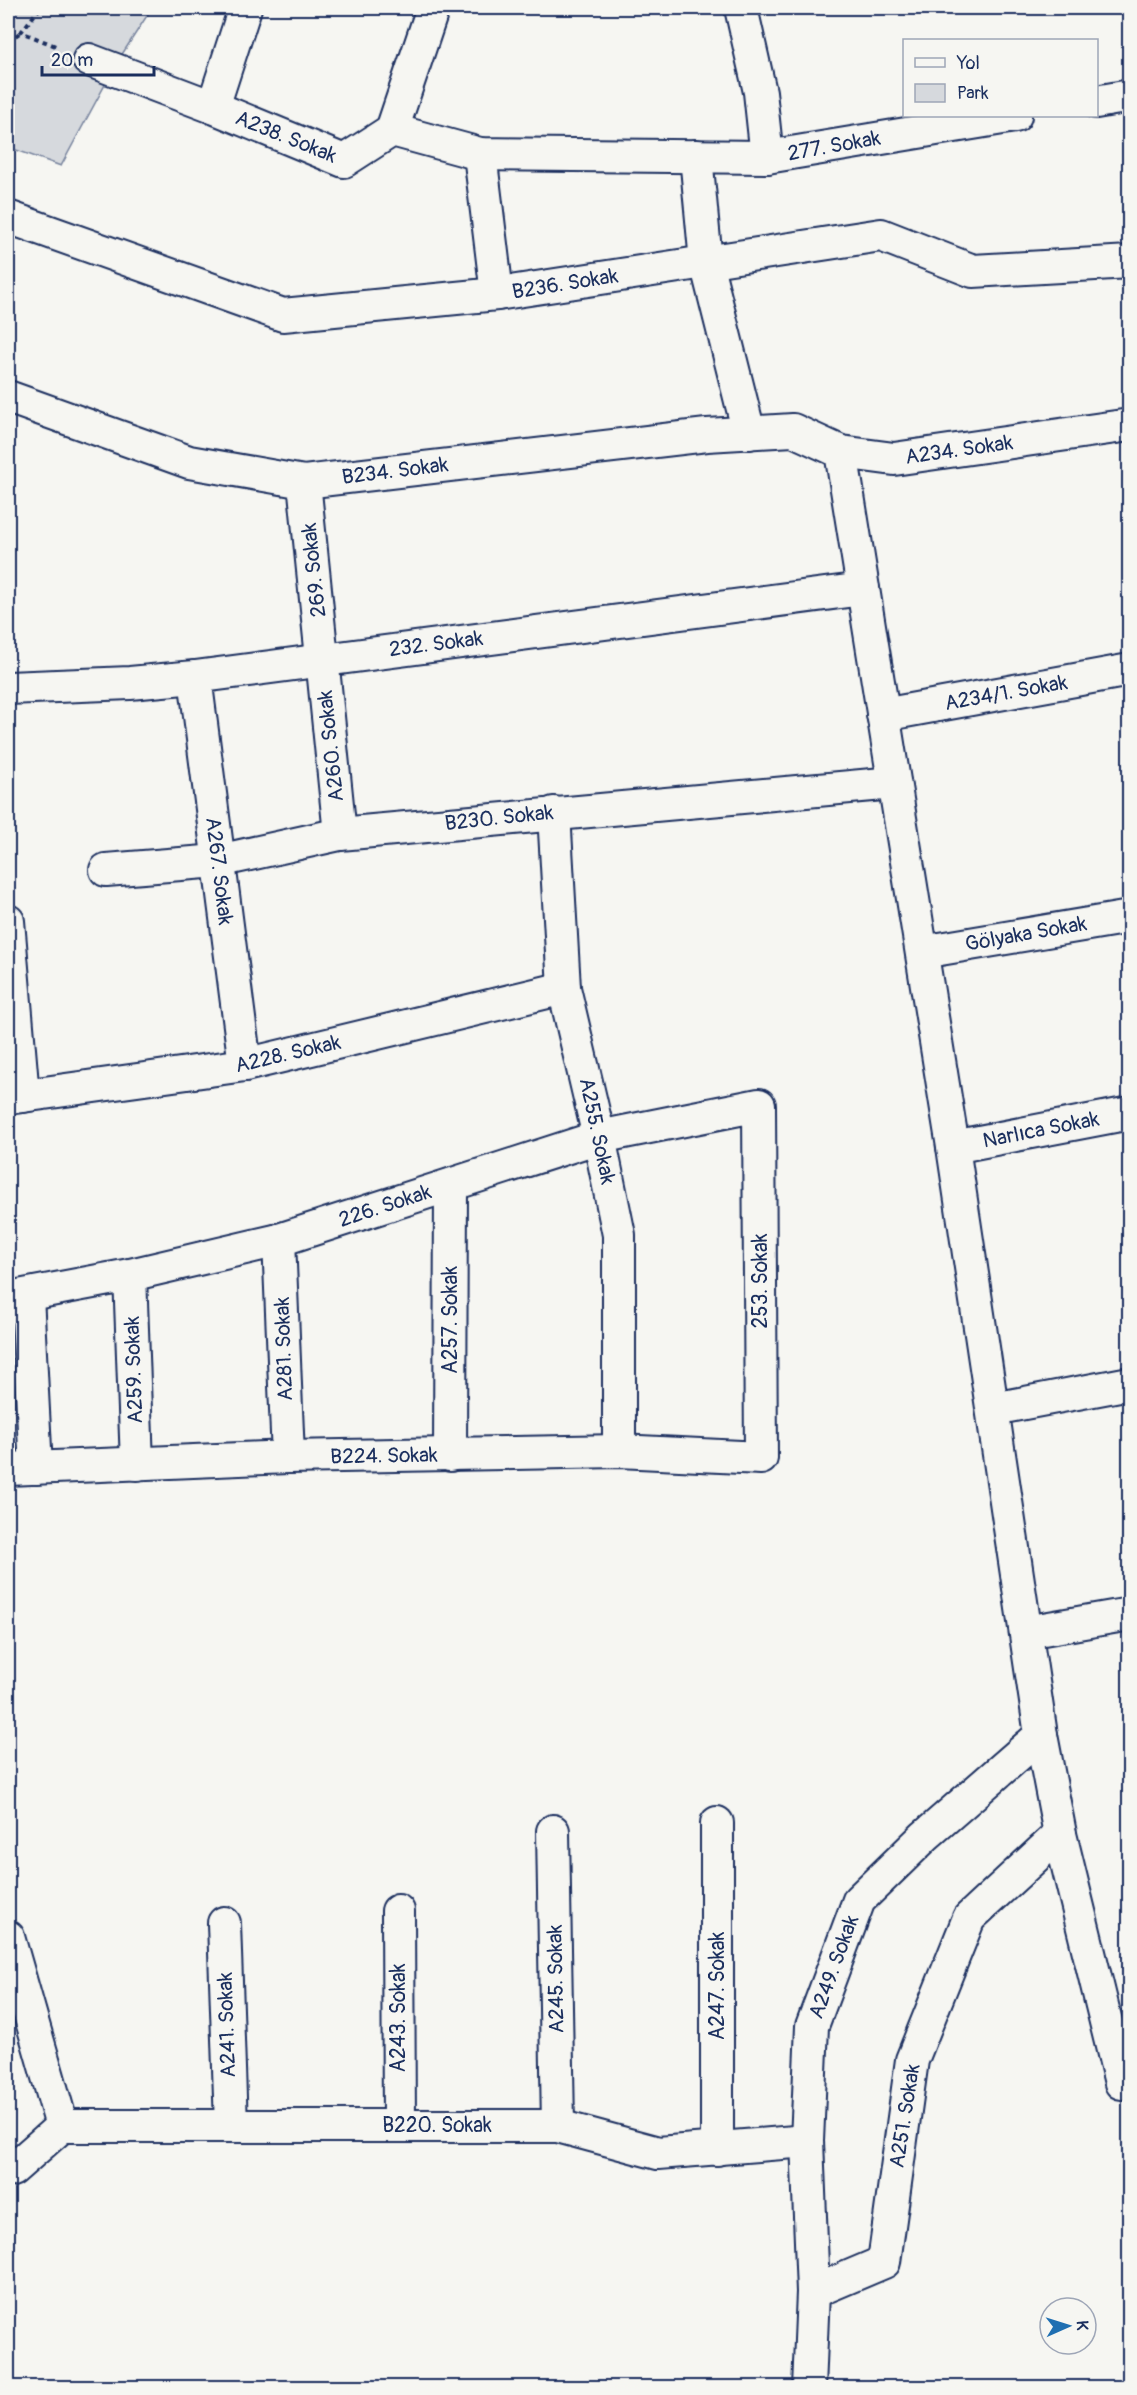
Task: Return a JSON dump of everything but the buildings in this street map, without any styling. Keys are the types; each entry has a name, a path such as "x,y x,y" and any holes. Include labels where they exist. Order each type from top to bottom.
{"street":[{"path":"213,107 245,8"},
{"path":"433,8 392,130 480,153 766,157"},
{"name":"277. Sokak","path":"741,8 760,92 766,157 1009,117"},
{"name":"A238. Sokak","path":"89,60 213,107 344,161 392,130"},
{"path":"1098,102 1130,96"},
{"path":"480,153 497,294"},
{"path":"696,156 706,262 749,433"},
{"name":"B236. Sokak","path":"8,217 283,315 497,294 881,236 973,271 1130,262"},
{"name":"B234. Sokak","path":"8,397 189,462 304,482 706,435 793,430"},
{"name":"A234. Sokak","path":"793,430 841,452 894,459 1130,425"},
{"path":"841,452 953,1147 1041,1735 1060,1834 1121,2083 1130,2082"},
{"name":"269. Sokak","path":"304,482 323,658"},
{"name":"232. Sokak","path":"8,688 130,683 195,676 863,589"},
{"name":"A260. Sokak","path":"323,658 340,834"},
{"name":"A234/1. Sokak","path":"884,715 1130,670"},
{"name":"A267. Sokak","path":"195,676 245,1065"},
{"name":"B230. Sokak","path":"106,870 218,861 340,834 894,783"},
{"name":"A255. Sokak","path":"554,813 564,988 599,1137 618,1235 619,1451"},
{"name":"Gölyaka Sokak","path":"922,952 1130,917"},
{"path":"8,921 15,1097"},
{"name":"A228. Sokak","path":"15,1097 245,1065 564,988"},
{"name":"226. Sokak","path":"17,1297 130,1275 279,1240 599,1137 759,1105"},
{"name":"253. Sokak","path":"759,1105 761,1458"},
{"name":"Narlıca Sokak","path":"953,1147 1130,1113"},
{"name":"A257. Sokak","path":"450,1455 451,1185"},
{"name":"A281. Sokak","path":"279,1240 288,1457"},
{"name":"A259. Sokak","path":"130,1275 138,1464"},
{"path":"17,1297 22,1468"},
{"path":"993,1409 1130,1383"},
{"name":"B224. Sokak","path":"22,1468 288,1457 619,1451 761,1458"},
{"path":"1026,1632 1130,1614"},
{"name":"A249. Sokak","path":"809,2388 813,2292 807,2141 812,2026 858,1900 925,1836 1041,1735"},
{"name":"A247. Sokak","path":"717,1823 717,2149"},
{"name":"A245. Sokak","path":"553,1831 558,2126"},
{"name":"A251. Sokak","path":"813,2292 884,2262 912,2060 969,1918 1060,1834"},
{"name":"A243. Sokak","path":"398,1911 399,2125"},
{"name":"A241. Sokak","path":"224,1923 231,2126"},
{"path":"8,1937 62,2126 8,2171"},
{"name":"B220. Sokak","path":"62,2126 558,2126 658,2153 807,2141"}],"path":[{"path":"8,41 21,32 40,8"},
{"path":"21,32 89,60"}],"green space":[{"path":"8,8 152,8 119,59 61,166 8,147"}]}
